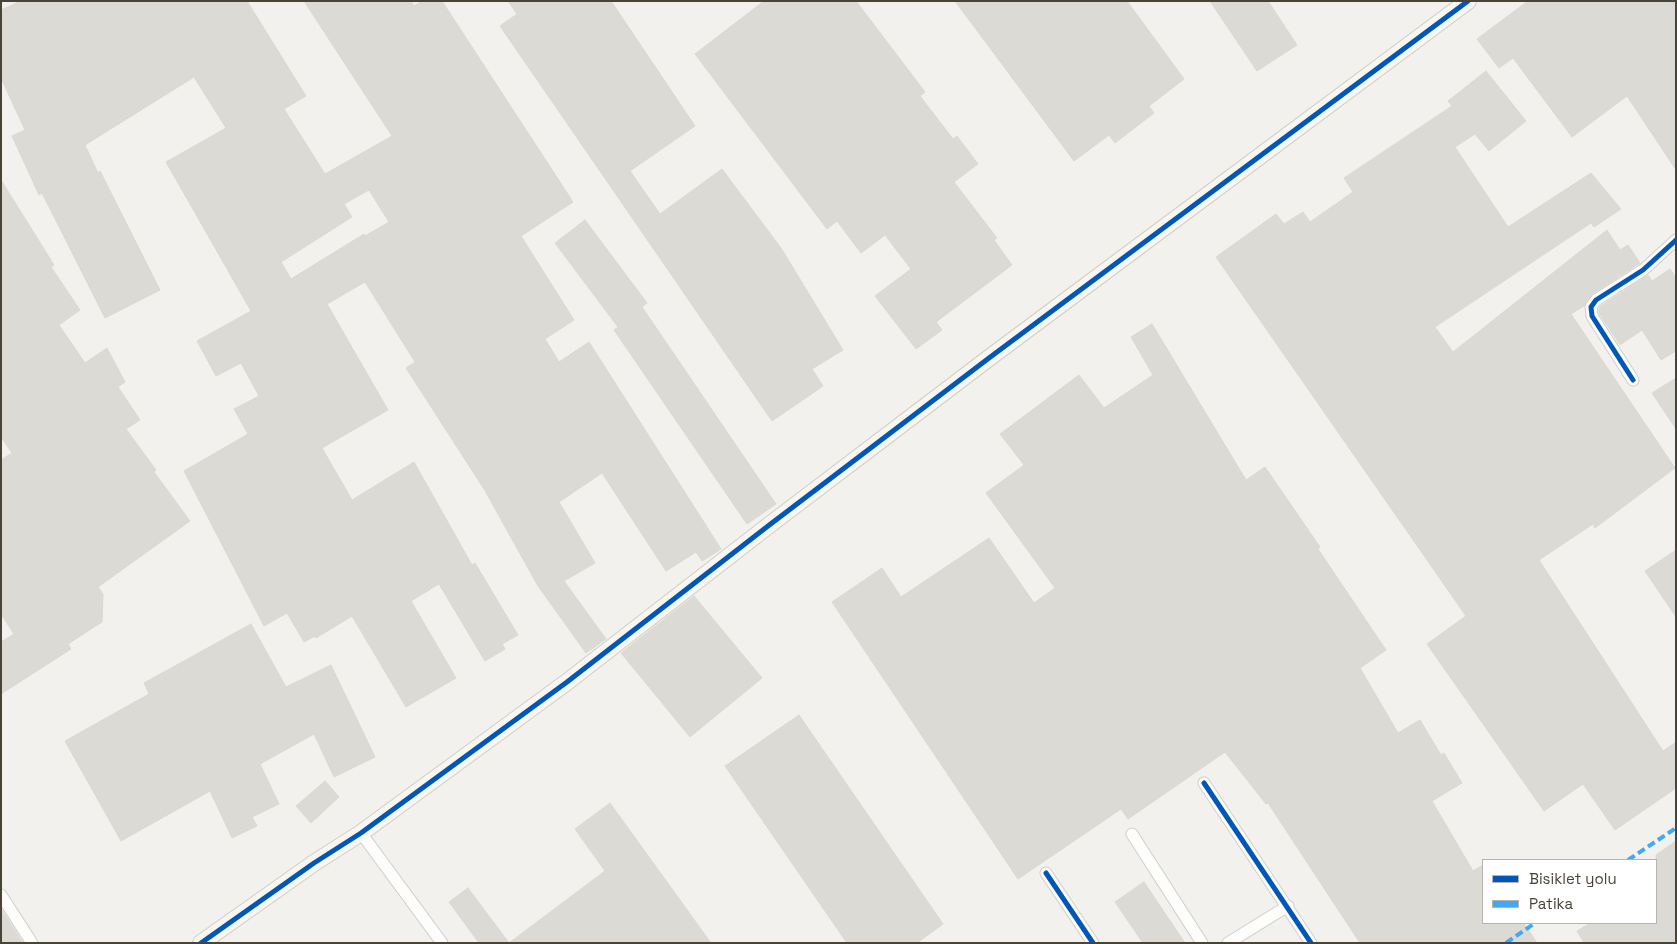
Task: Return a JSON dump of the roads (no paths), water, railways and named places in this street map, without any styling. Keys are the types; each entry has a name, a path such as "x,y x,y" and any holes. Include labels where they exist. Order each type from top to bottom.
{"street":[{"path":"202,943 314,863 361,833 567,682 981,364 1468,1"},
{"path":"1634,380 1592,316 1591,308 1596,300 1643,270 1676,240"},
{"path":"1204,783 1311,943"},
{"path":"361,833 442,943"},
{"path":"1132,834 1202,943"},
{"path":"1046,873 1093,943"},
{"path":"1,895 32,943"},
{"path":"1228,943 1288,906"}]}
